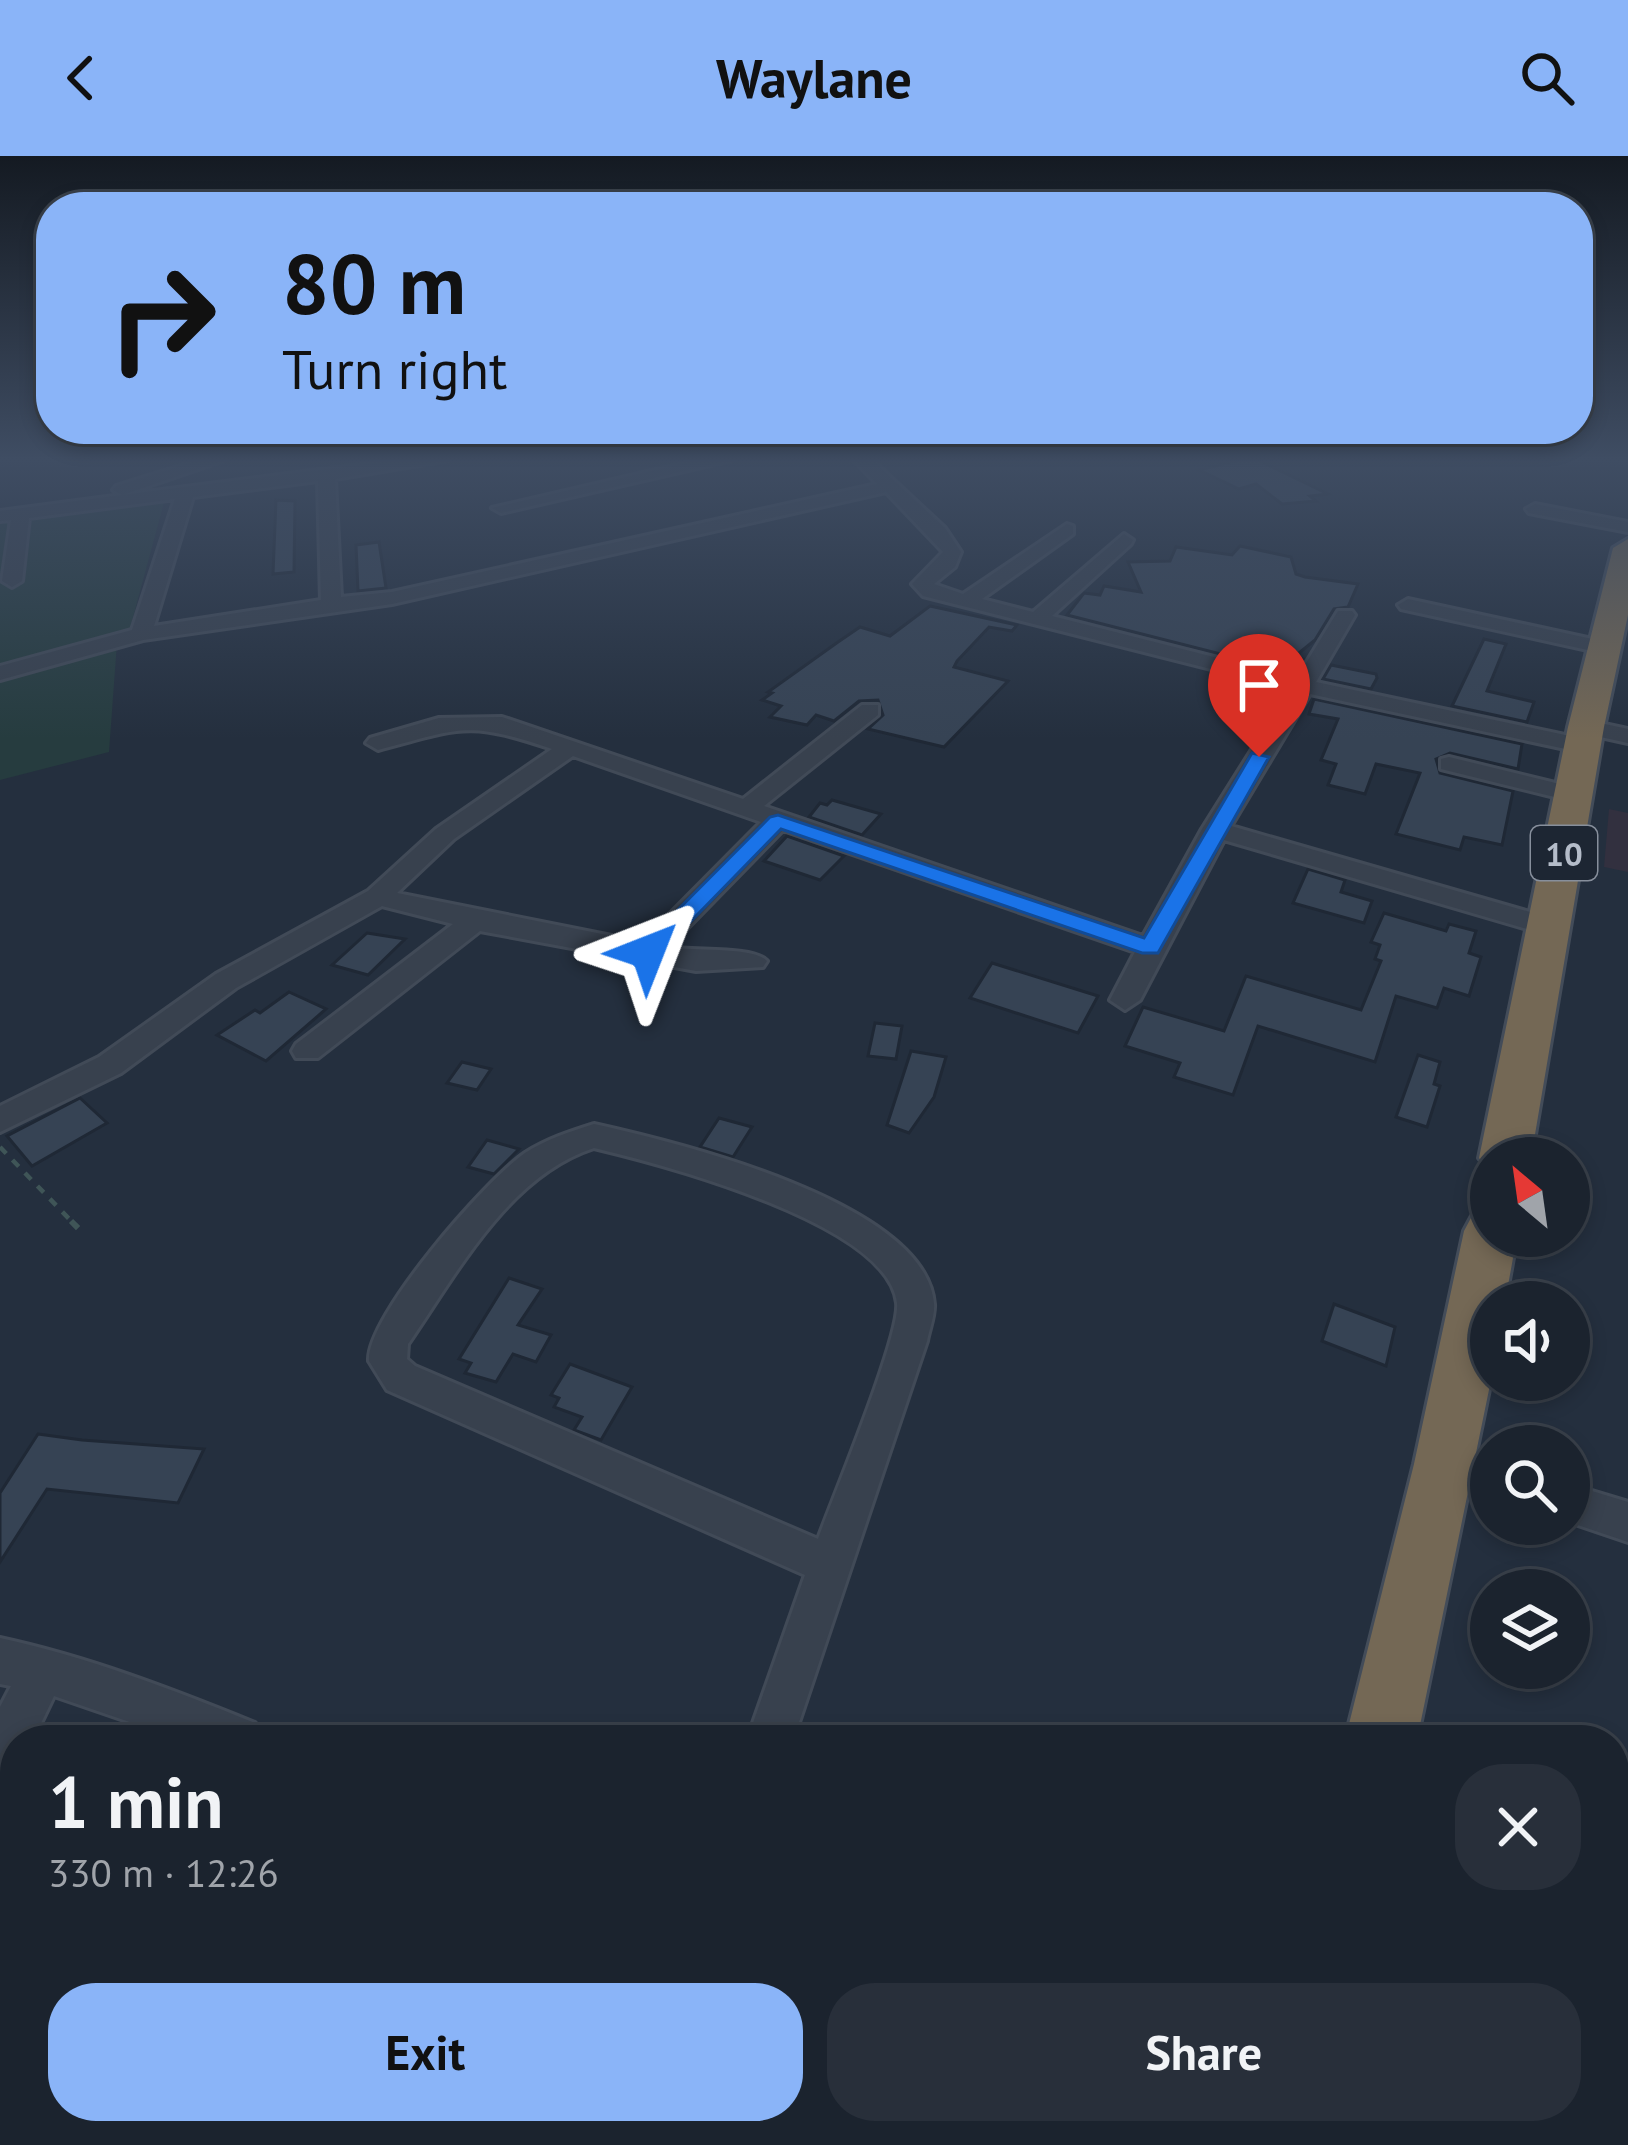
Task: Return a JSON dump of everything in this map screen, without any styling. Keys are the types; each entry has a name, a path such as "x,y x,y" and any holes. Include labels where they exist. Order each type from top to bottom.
{"highway":[{"name":"10","path":"1509,1137 1585,737 1616,642 1626,568"},
{"path":"1387,1725 1468,1472 1489,1257"}],"street":[{"path":"11,553 12,581"},
{"path":"141,634 167,553"},
{"path":"331,604 332,553"},
{"path":"0,673 141,634 392,598 592,553"},
{"path":"952,553 922,589 1304,686 1585,737 1628,736"},
{"path":"964,603 1035,553"},
{"path":"1036,620 1110,553"},
{"path":"1408,605 1616,642"},
{"path":"1125,1000 1215,829 1304,686 1326,639 1345,615"},
{"path":"744,809 871,710"},
{"path":"378,743 445,721 473,719 1150,948"},
{"path":"0,1120 110,1065 242,970 378,896 445,834 568,749"},
{"path":"1449,764 1575,796"},
{"path":"648,952 778,821"},
{"path":"1215,829 1551,927"},
{"path":"378,896 475,921 696,962 753,962"},
{"path":"307,1051 475,921"},
{"path":"775,1725 908,1341 916,1304 889,1255 806,1200 594,1136 570,1140 549,1151 511,1184 390,1339 386,1354 390,1368 419,1386 828,1564"},
{"path":"1590,1510 1628,1522"},
{"path":"7,1725 21,1665 164,1708 203,1725"}],"path":[{"path":"0,1147 84,1234"}],"shaded area":[{"path":"1609,809 1628,813 1628,872 1604,867"}],"green space":[{"path":"0,553 150,553 129,632 117,643 109,752 0,780"}],"building":[{"path":"274,553 294,553 294,572 273,574"},
{"path":"356,553 381,553 386,588 358,591"},
{"path":"1174,553 1291,557 1296,574 1358,584 1348,607 1334,609 1315,640 1294,657 1303,659 1295,673 1067,615 1084,593 1100,595 1104,586 1141,592 1128,562 1170,561"},
{"path":"930,606 1017,625 1012,631 989,627 957,661 954,667 1008,681 944,747 868,729 883,715 878,700 859,701 834,721 816,715 807,725 770,717 781,706 762,700 772,693 768,692 838,642 860,627 890,636"},
{"path":"1484,639 1506,644 1487,691 1534,702 1527,722 1452,706"},
{"path":"1331,665 1377,678 1371,689 1323,679"},
{"path":"1314,699 1522,744 1518,769 1450,753 1436,759 1440,773 1513,791 1502,845 1464,837 1460,850 1396,834 1420,773 1376,764 1365,794 1328,785 1336,764 1321,760 1338,719 1309,714"},
{"path":"832,800 881,814 862,835 809,817 820,803 827,805"},
{"path":"787,836 844,856 820,880 764,861"},
{"path":"1308,869 1345,880 1341,892 1372,901 1364,923 1293,903"},
{"path":"1384,913 1446,931 1449,924 1476,931 1469,953 1481,957 1469,996 1444,988 1437,1008 1396,996 1375,1062 1258,1026 1233,1095 1174,1077 1180,1063 1125,1046 1143,1007 1224,1031 1246,976 1361,1010 1381,961 1375,959 1380,945 1371,942"},
{"path":"367,933 405,939 368,975 332,965"},
{"path":"992,963 1098,996 1078,1033 970,998"},
{"path":"289,992 326,1009 266,1061 217,1035 255,1010 260,1013"},
{"path":"875,1023 902,1026 896,1059 868,1056"},
{"path":"911,1051 946,1057 934,1097 909,1133 887,1125"},
{"path":"1418,1055 1440,1062 1434,1084 1440,1086 1427,1127 1396,1117"},
{"path":"462,1062 491,1069 477,1090 447,1083"},
{"path":"80,1098 107,1123 32,1166 7,1136"},
{"path":"719,1118 752,1127 733,1157 700,1147"},
{"path":"487,1140 519,1149 494,1174 468,1167"},
{"path":"509,1278 542,1289 518,1325 551,1335 536,1362 513,1354 496,1382 465,1373 471,1363 459,1359"},
{"path":"1334,1304 1395,1327 1386,1366 1322,1341"},
{"path":"570,1364 632,1387 601,1440 574,1430 582,1417 554,1407 559,1398 551,1395"},
{"path":"38,1434 204,1449 178,1503 47,1489 0,1562 0,1493"}],"route":[{"path":"648,952 778,821 1150,948 1259,757"}]}
